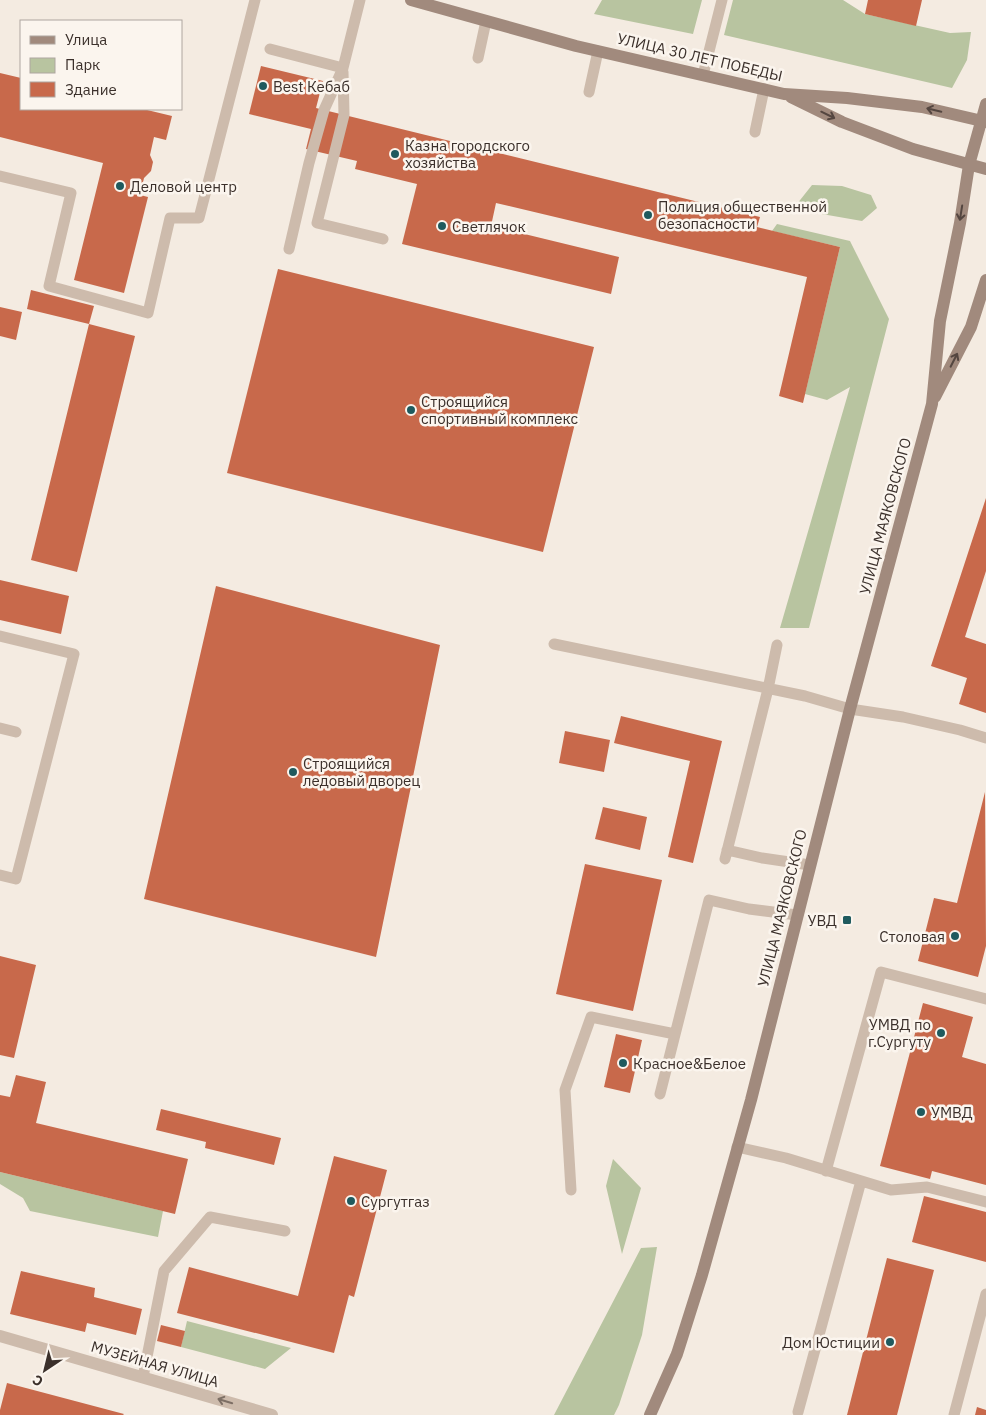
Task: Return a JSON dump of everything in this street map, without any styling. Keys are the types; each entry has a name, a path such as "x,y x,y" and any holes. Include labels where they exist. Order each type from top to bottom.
{"main road":[{"name":"УЛИЦА 30 ЛЕТ ПОБЕДЫ","path":"411,0 598,51 784,94 847,98 922,107 984,121"},
{"path":"784,94 842,122 913,149 986,169"},
{"name":"УЛИЦА МАЯКОВСКОГО","path":"650,1415 677,1354 702,1274 736,1147 751,1100 850,709 932,404 940,321 960,223 969,165 984,121 986,104"},
{"name":"УЛИЦА МАЯКОВСКОГО","path":"932,404 971,327 986,280"}],"street":[{"name":"МУЗЕЙНАЯ УЛИЦА","path":"0,1336 143,1377 255,1413 272,1415"}],"lane":[{"path":"0,176 71,193 49,286 148,313 170,218 199,218 255,0"},
{"path":"289,249 309,162 324,110 342,68 360,0"},
{"path":"703,75 722,0"},
{"path":"478,58 486,22"},
{"path":"270,49 342,68"},
{"path":"590,92 598,51"},
{"path":"342,68 344,115 317,223 383,240"},
{"path":"755,132 764,89"},
{"path":"0,636 74,654 16,879 0,875"},
{"path":"554,644 805,696 850,709 891,715 960,730 986,738"},
{"path":"777,645 768,689 726,854 810,865"},
{"path":"0,728 16,732"},
{"path":"660,1094 709,900 749,909 797,915"},
{"path":"826,1171 881,972 986,999"},
{"path":"571,1190 565,1090 591,1017 675,1034"},
{"path":"736,1147 786,1158 891,1190 927,1187 986,1202"},
{"path":"798,1412 861,1181"},
{"path":"143,1377 164,1271 210,1217 285,1231"},
{"path":"954,1415 986,1294"}],"green space":[{"path":"602,0 702,0 693,34 594,14"},
{"path":"733,0 843,0 865,14 950,33 971,32 967,60 952,88 724,35"},
{"path":"812,185 842,186 871,195 877,208 862,221 793,209"},
{"path":"777,224 850,241 889,319 809,628 780,628 850,387 827,400 805,394 840,247 772,231"},
{"path":"613,1159 641,1188 622,1254 606,1186"},
{"path":"0,1172 163,1211 158,1237 30,1211 23,1198 0,1184"},
{"path":"657,1247 642,1335 614,1415 554,1415 641,1248"},
{"path":"187,1321 291,1348 265,1369 181,1347"}],"building":[{"path":"868,0 922,0 916,26 865,14"},
{"path":"261,66 323,81 316,108 760,217 757,227 840,247 803,403 779,396 807,277 496,203 491,226 619,257 611,294 402,244 417,184 355,169 357,161 306,149 311,129 249,114"},
{"name":"Деловой центр","path":"0,73 20,78 20,110 147,110 172,116 166,140 154,137 150,155 153,162 151,171 144,178 140,195 148,197 124,293 74,280 103,163 0,137"},
{"name":"Строящийся спортивный комплекс","path":"278,269 594,347 543,552 227,473"},
{"path":"31,290 94,306 89,324 27,309"},
{"path":"0,307 22,312 16,340 0,336"},
{"path":"89,324 135,336 77,572 31,560"},
{"path":"986,498 986,571 965,637 986,644 986,713 959,704 967,678 931,666"},
{"path":"0,580 69,596 61,634 0,620"},
{"name":"Строящийся ледовый дворец","path":"216,586 440,645 376,957 144,899"},
{"path":"621,716 722,741 693,863 668,857 690,761 614,743"},
{"path":"565,731 610,740 604,772 559,763"},
{"name":"Столовая","path":"985,792 986,946 978,977 918,961 934,898 957,903"},
{"path":"603,807 647,817 640,850 595,839"},
{"path":"585,864 662,880 633,1011 556,994"},
{"path":"0,956 36,965 14,1058 0,1055"},
{"name":"УМВД","path":"923,1003 973,1017 962,1057 986,1064 986,1185 932,1171 930,1179 880,1166"},
{"name":"Красное&Белое","path":"616,1034 642,1040 630,1093 604,1087"},
{"path":"16,1075 46,1082 36,1123 188,1159 175,1214 0,1172 0,1095 10,1097"},
{"path":"161,1109 281,1138 274,1165 205,1148 206,1142 156,1130"},
{"path":"334,1156 387,1170 354,1297 349,1295 334,1353 177,1313 189,1267 298,1296"},
{"path":"924,1196 986,1212 986,1262 912,1242"},
{"name":"Дом Юстиции","path":"887,1258 934,1270 897,1415 847,1415"},
{"path":"21,1271 95,1288 94,1297 142,1309 136,1335 87,1323 85,1332 10,1314"},
{"path":"161,1325 185,1331 181,1347 157,1341"},
{"path":"7,1383 124,1414 0,1415"},
{"path":"977,1407 986,1410 986,1415 975,1415"}],"place":[{"name":"Best Кебаб","path":"263,86"},
{"name":"Казна городского хозяйства","path":"395,154"},
{"name":"Деловой центр","path":"120,186"},
{"name":"Полиция общественной безопасности","path":"648,215"},
{"name":"Светлячок","path":"442,226"},
{"name":"Строящийся спортивный комплекс","path":"411,410"},
{"name":"Строящийся ледовый дворец","path":"293,772"},
{"name":"УВД","path":"847,920"},
{"name":"Столовая","path":"955,936"},
{"name":"УМВД по г.Сургуту","path":"941,1033"},
{"name":"Красное&Белое","path":"623,1063"},
{"name":"УМВД","path":"921,1112"},
{"name":"Сургутгаз","path":"351,1201"},
{"name":"Дом Юстиции","path":"890,1342"}]}
